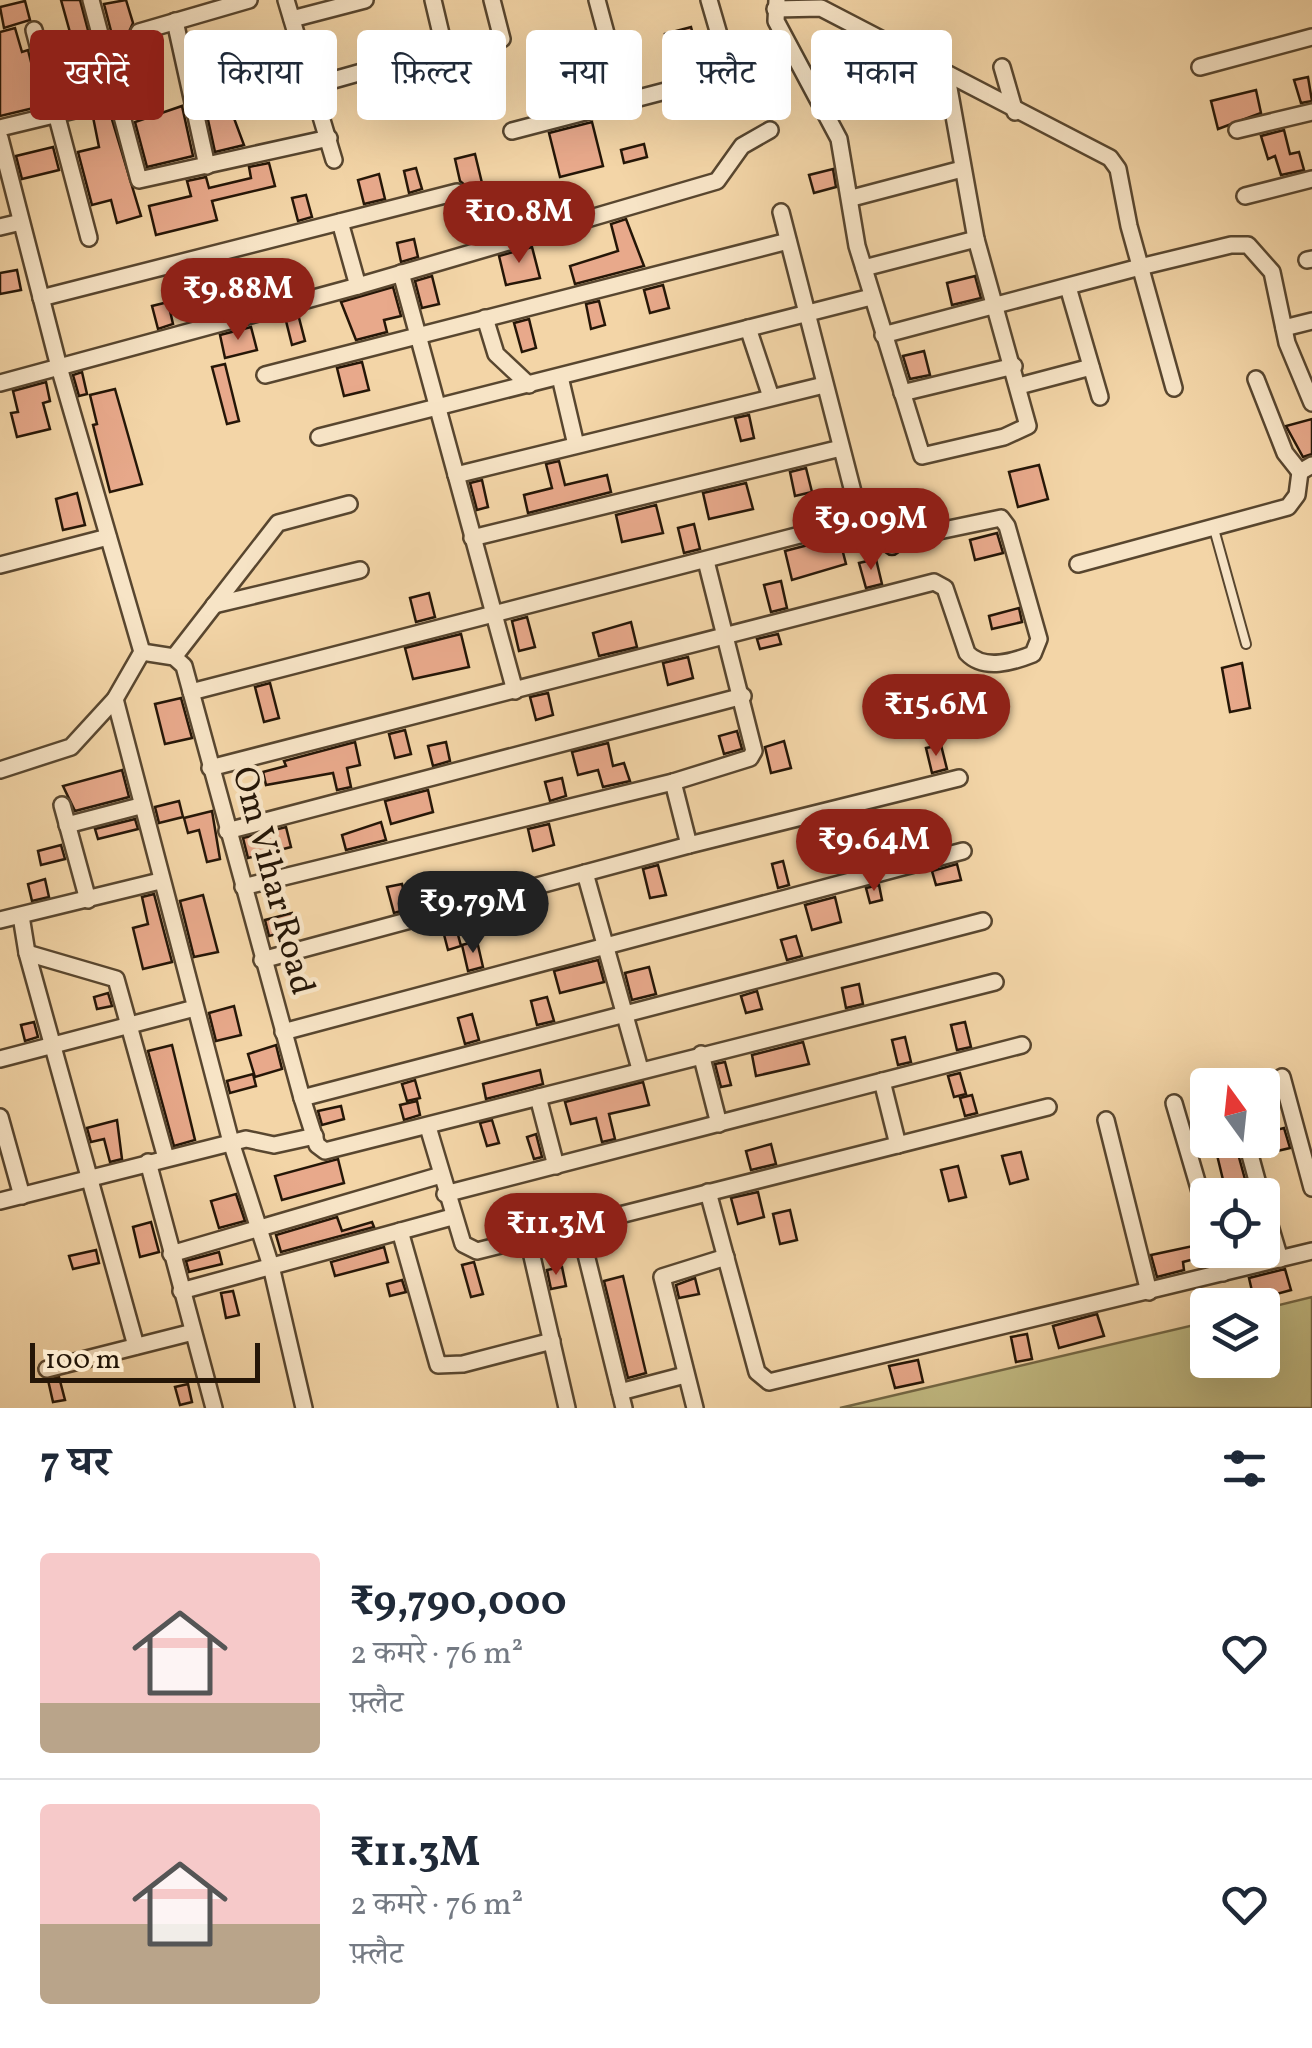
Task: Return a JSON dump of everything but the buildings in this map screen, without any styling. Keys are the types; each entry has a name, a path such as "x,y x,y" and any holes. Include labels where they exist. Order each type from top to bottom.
{"street":[{"path":"91,0 98,30"},
{"path":"145,30 249,0"},
{"path":"286,0 295,30"},
{"path":"292,19 341,3 365,0"},
{"path":"337,79 440,50 442,38 433,0"},
{"path":"492,0 500,30"},
{"path":"598,0 606,30"},
{"path":"642,99 726,72 708,0"},
{"path":"861,30 821,8 776,5 785,40 839,139 864,268 922,456 1023,431 1027,417 976,239 952,108"},
{"path":"175,21 207,166"},
{"path":"1200,66 1312,38"},
{"path":"1002,68 1016,112"},
{"path":"952,80 1088,143 1110,158 1118,169 1174,388"},
{"path":"1237,130 1312,112"},
{"path":"0,128 32,120"},
{"path":"58,120 89,238"},
{"path":"122,120 139,180 329,138"},
{"path":"323,120 334,160"},
{"path":"512,132 560,120"},
{"path":"0,382 401,274 716,181 742,146 770,130"},
{"path":"0,138 59,367 142,652 115,699 72,746 0,770"},
{"path":"852,198 962,169"},
{"path":"1245,196 1312,179"},
{"path":"41,298 458,192"},
{"path":"782,212 860,519"},
{"path":"0,227 22,222"},
{"path":"340,222 358,286"},
{"path":"864,268 976,239"},
{"path":"265,375 788,241"},
{"path":"883,336 1140,267 1248,245 1272,272 1284,328 1312,403"},
{"path":"401,274 514,690"},
{"path":"1068,287 1100,397"},
{"path":"318,437 872,297"},
{"path":"485,318 496,354 529,384"},
{"path":"1284,328 1312,321"},
{"path":"748,328 771,398"},
{"path":"902,393 1014,366"},
{"path":"1019,386 1091,367"},
{"path":"560,377 576,445"},
{"path":"1078,564 1288,507 1306,469 1285,453 1256,378"},
{"path":"456,475 824,385"},
{"path":"472,538 841,448"},
{"path":"142,652 174,657 278,523 349,504"},
{"path":"192,692 895,512 906,532 916,536 1001,518 1008,526 1036,624 1037,649 1012,661 974,660 967,653 945,588 934,582 210,768"},
{"path":"0,565 108,537"},
{"path":"243,888 674,782 754,755 706,561"},
{"path":"214,605 360,570"},
{"name":"Om Vihar Road","path":"174,657 184,666 192,692 262,960 314,1136 325,1151 428,1127"},
{"path":"228,831 742,696"},
{"path":"115,699 231,1142 271,1266 300,1407"},
{"path":"262,960 688,844 959,778"},
{"path":"674,782 688,844"},
{"path":"62,805 88,900"},
{"path":"66,824 140,806"},
{"path":"282,1032 963,851"},
{"path":"585,873 627,1010 640,1069"},
{"path":"0,920 160,881"},
{"path":"21,916 27,953 136,1346"},
{"path":"302,1098 627,1010 983,922"},
{"path":"27,953 116,979 166,1158"},
{"path":"995,982 640,1069 428,1127 452,1216 470,1250 528,1240 1048,1107"},
{"path":"0,1059 195,1008"},
{"path":"445,1194 1022,1045"},
{"path":"701,1054 719,1124"},
{"path":"1282,1077 1312,1188"},
{"path":"882,1082 898,1145"},
{"path":"538,1097 556,1166"},
{"path":"1174,1102 1196,1178"},
{"path":"0,1118 22,1196"},
{"path":"1106,1120 1149,1292"},
{"path":"0,1201 231,1142 253,1138 282,1144 314,1136"},
{"path":"148,1162 214,1408"},
{"path":"170,1254 441,1175"},
{"path":"708,1192 757,1372 769,1382 1243,1268"},
{"path":"181,1291 452,1216"},
{"path":"579,1226 622,1400 685,1375"},
{"path":"400,1231 438,1365 463,1364 552,1341"},
{"path":"528,1240 567,1408"},
{"path":"1280,1259 1312,1251"},
{"path":"694,1408 662,1278 726,1257"},
{"path":"1221,1268 1223,1273"},
{"path":"47,1369 192,1332"}],"lane":[{"path":"1214,530 1246,644"}],"shaded area":[{"path":"1312,1297 1312,1408 840,1408 1190,1326 1190,1378 1280,1378 1280,1305"}]}
